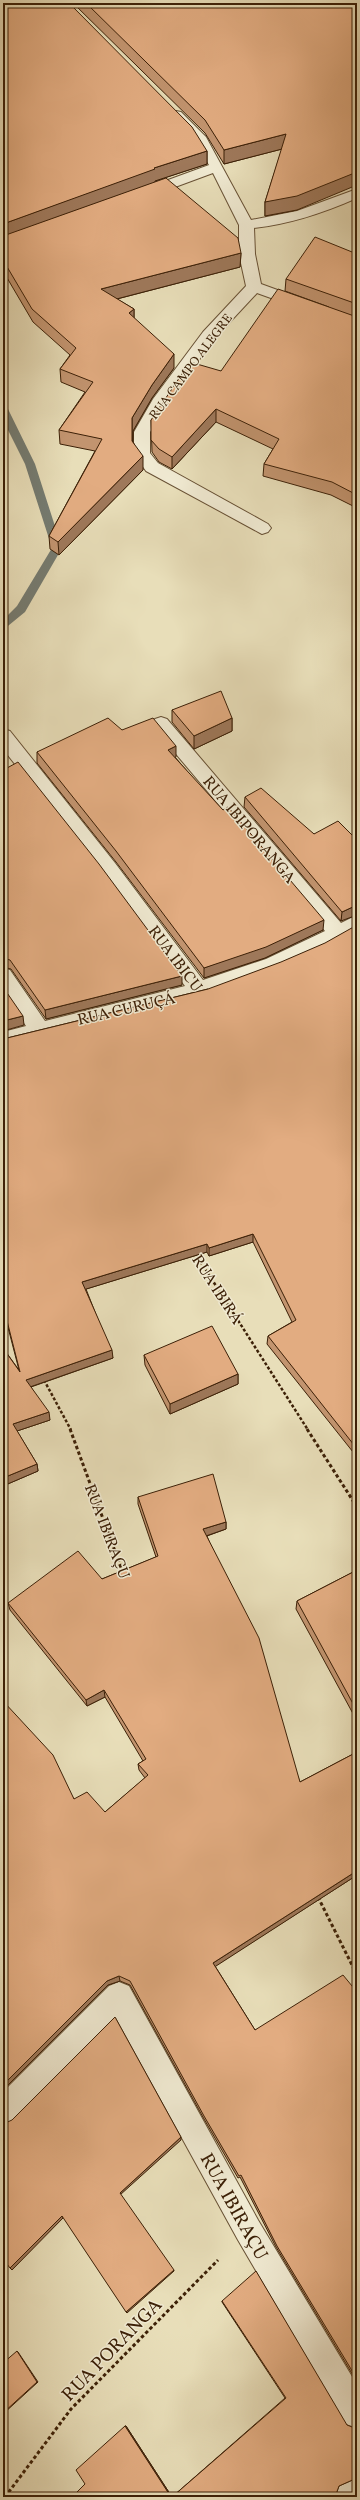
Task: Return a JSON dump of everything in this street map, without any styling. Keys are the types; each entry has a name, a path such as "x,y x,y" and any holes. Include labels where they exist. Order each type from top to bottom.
{"street":[{"path":"164,104 199,137 217,167 246,225 248,243 247,254 254,287 357,324"},
{"path":"129,199 217,167"},
{"path":"246,225 281,221 306,215 357,193"},
{"name":"RUA CAMPO ALEGRE","path":"254,287 223,318 159,403 142,432 142,454 152,467 262,528"},
{"name":"RUA IBIPORANGA","path":"161,724 339,934"},
{"name":"RUA IBICU","path":"3,736 108,868 200,991"},
{"name":"RUA CURUÇÁ","path":"3,1040 200,991 270,966 339,934 357,923"},
{"path":"3,976 40,1030"},
{"name":"RUA IBIRAÇU","path":"3,2112 119,1996 248,2230 357,2413"},
{"path":"350,2497 357,2493"}],"path":[{"name":"RUA IBIRÁ","path":"192,1248 357,1507"},
{"name":"RUA IBIRAÇU","path":"41,1375 69,1425 107,1534 124,1576"},
{"path":"315,1891 357,1975"},
{"name":"RUA PORANGA","path":"5,2497 71,2409 248,2230"}],"building":[{"path":"3,3 69,3 192,127 207,151 154,168 155,169 3,224"},
{"path":"86,3 357,3 357,172 297,196 265,202 286,134 224,150 205,120"},
{"path":"166,178 238,238 241,253 101,289 134,309 129,313 174,354 152,385 132,418 132,441 143,456 58,542 49,536 102,439 59,430 93,382 60,369 76,348 32,309 3,260 3,236"},
{"path":"315,237 357,254 357,304 286,279"},
{"path":"278,289 357,317 357,495 332,482 264,464 279,439 216,409 172,457 159,449 151,440 151,420 190,362 221,371"},
{"path":"221,691 232,718 194,736 172,710"},
{"path":"108,718 122,730 153,718 176,746 168,750 223,810 228,807 324,920 266,947 204,968 116,851 37,752"},
{"path":"3,762 7,768 18,762 99,864 182,976 45,1010 10,960 3,958"},
{"path":"261,788 314,834 338,821 357,840 357,905 342,912 245,797"},
{"path":"357,925 357,1444 354,1445 268,1336 296,1320 253,1234 209,1248 207,1244 82,1282 112,1350 26,1380 49,1412 13,1424 37,1464 3,1478 3,1348 20,1372 3,1305 3,1039 208,989 281,962 325,943"},
{"path":"3,987 23,1016 3,1021"},
{"path":"212,1326 238,1374 170,1404 144,1355"},
{"path":"213,1474 226,1522 203,1529 259,1638 300,1782 357,1752 357,1875 355,1872 213,1963 255,2030 343,1975 357,1992 357,2379 277,2246 241,2175 239,2176 204,2116 130,1981 119,1976 107,1981 3,2085 3,1701 53,1755 74,1799 87,1792 105,1812 148,1775 138,1764 146,1759 104,1690 86,1700 8,1603 78,1551 102,1579 158,1556 138,1497"},
{"path":"357,1570 357,1711 297,1601"},
{"path":"115,2017 181,2137 120,2193 174,2270 126,2312 62,2216 10,2268 3,2259 3,2124 12,2120"},
{"path":"256,2271 347,2425 357,2429 357,2478 339,2486 335,2497 172,2497 286,2398 222,2301"},
{"path":"17,2351 37,2382 3,2413 3,2363"},
{"path":"125,2426 171,2497 72,2497 85,2484 76,2470"}],"waterway":[{"path":"3,409 30,464 57,548 21,609 3,626"}]}
